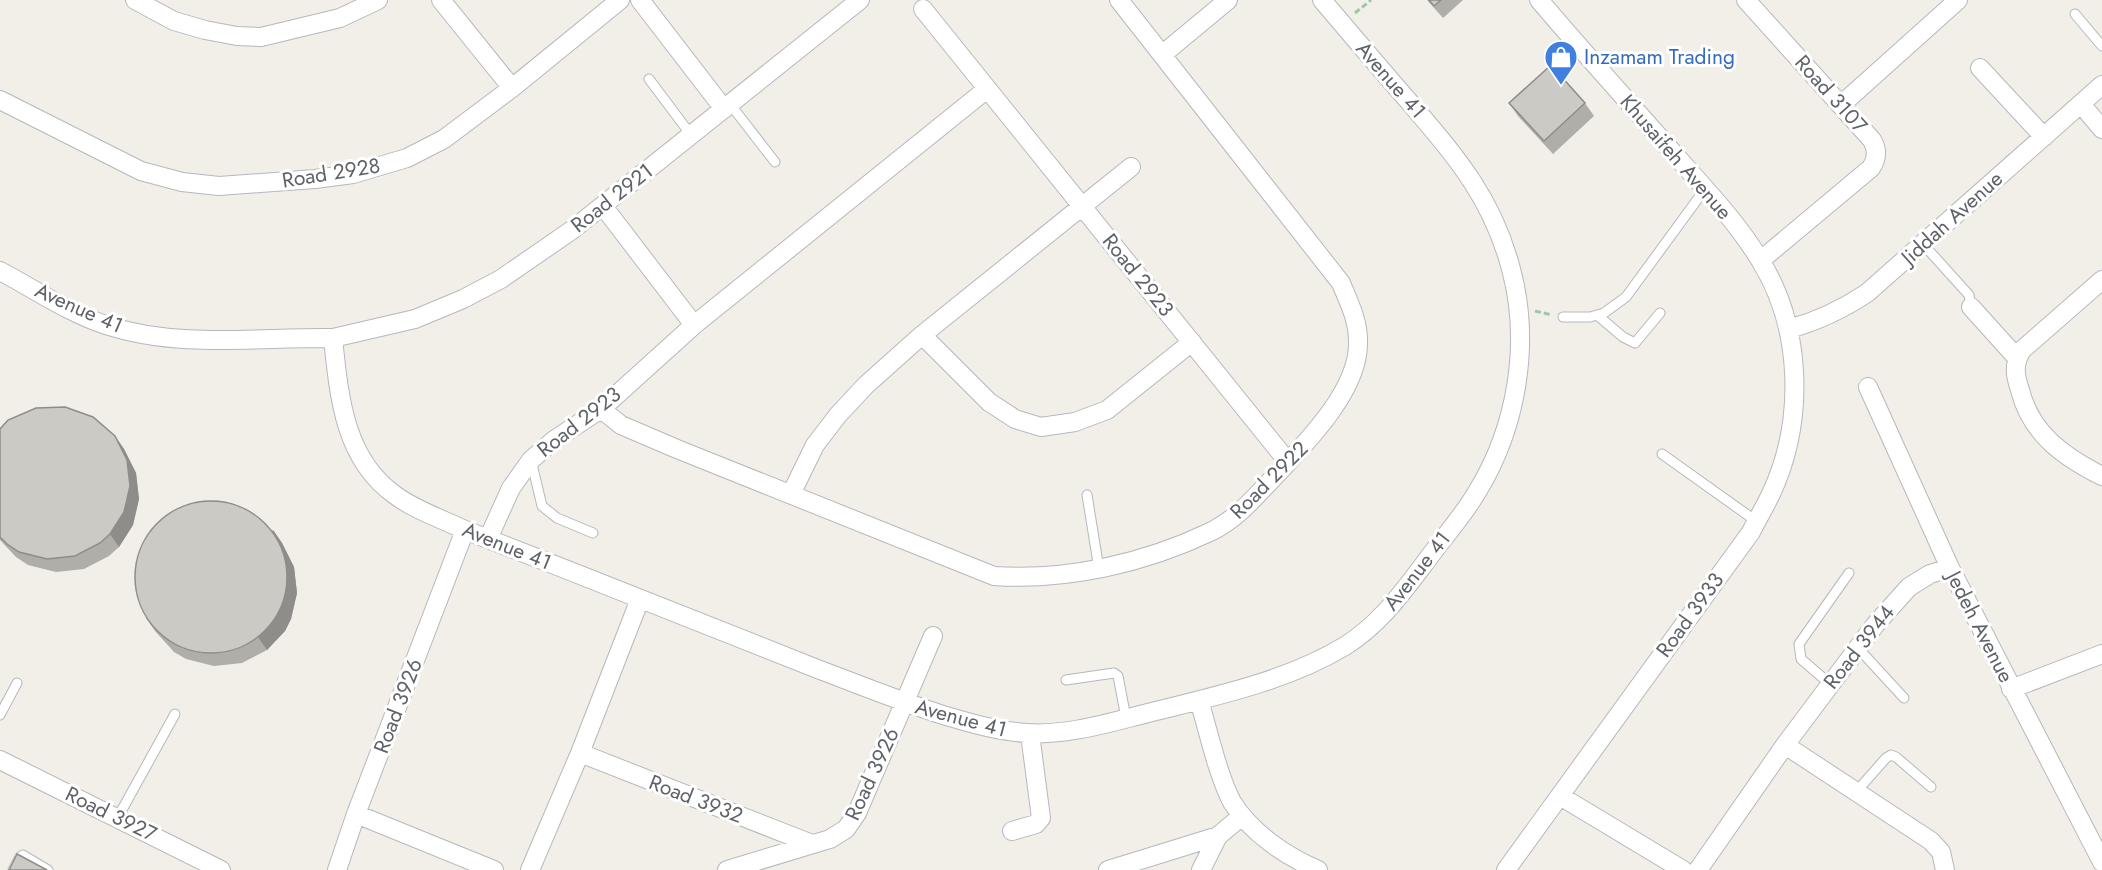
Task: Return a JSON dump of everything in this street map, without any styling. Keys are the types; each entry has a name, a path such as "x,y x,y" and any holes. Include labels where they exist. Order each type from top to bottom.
{"street":[{"path":"135,0 174,21 237,36 261,37 340,18 378,0"},
{"path":"441,0 512,88"},
{"name":"Road 2928","path":"2,105 141,171 182,182 219,186 335,177 389,164 444,139 512,88 620,0"},
{"path":"640,0 727,106"},
{"name":"Road 2922","path":"601,409 621,425 994,576 1027,578 1066,575 1099,569 1171,548 1213,531 1244,510 1315,434 1353,372 1359,345 1356,320 1341,283 1119,0"},
{"path":"1163,54 1228,0"},
{"name":"Avenue 41","path":"0,271 95,320 136,333 195,340 333,338 338,387 348,432 368,468 396,496 465,530 904,702 1001,730 1030,734 1068,731 1199,700 1273,678 1325,657 1348,644 1390,609 1477,493 1495,459 1508,422 1516,385 1520,346 1518,307 1513,274 1490,210 1473,180 1453,153 1322,0"},
{"name":"Road 3107","path":"1746,0 1872,140 1877,151 1870,168 1761,260"},
{"path":"1841,105 1954,1"},
{"name":"Road 2921","path":"333,338 415,319 463,299 501,279 603,206 855,2"},
{"name":"Khusaifeh Avenue","path":"1549,3 1734,224 1761,260 1779,296 1789,329"},
{"name":"Road 2923","path":"923,9 1288,462"},
{"path":"1980,68 2044,137"},
{"name":"Jiddah Avenue","path":"1789,329 1822,318 1853,303 1880,282 2102,85"},
{"name":"Road 2923","path":"488,539 511,488 531,460 554,440 601,409 694,325 987,89"},
{"path":"2081,104 2102,129"},
{"path":"791,494 815,445 838,415 866,385 922,335 1131,167"},
{"path":"603,206 694,325"},
{"path":"2102,280 2028,343 2017,358 2015,375 2023,402 2037,429 2058,450 2102,476"},
{"path":"1971,307 2017,358"},
{"name":"Road 3933","path":"1506,870 1756,521 1771,495 1785,455 1793,413 1794,371 1789,329"},
{"path":"922,335 989,402 1015,419 1041,427 1075,422 1107,410 1192,342"},
{"name":"Jedeh Avenue","path":"1868,387 1950,568 2102,862"},
{"name":"Road 3926","path":"337,870 356,814 465,530"},
{"name":"Road 3944","path":"1698,870 1785,745 1858,648 1909,587 1930,574 1950,568"},
{"path":"530,870 640,599"},
{"name":"Road 3926","path":"727,870 838,835 852,821 933,636"},
{"path":"2011,689 2102,654"},
{"path":"1199,700 1227,790 1242,816 1276,847 1318,870"},
{"path":"1012,831 1036,824 1041,818 1030,734"},
{"path":"1785,745 1936,846 1944,858 1945,870"},
{"name":"Road 3932","path":"579,753 812,844"},
{"name":"Road 3927","path":"2,765 118,817 221,870"},
{"path":"1560,796 1683,870"},
{"path":"356,814 494,870"},
{"path":"1108,870 1218,836 1242,816"},
{"path":"1201,870 1218,836"}],"lane":[{"path":"2075,14 2102,45"},
{"path":"649,79 691,135"},
{"path":"727,106 775,162"},
{"path":"1563,317 1577,318 1596,315 1616,306 1626,297 1705,189"},
{"path":"1923,244 1969,295 1971,307"},
{"path":"1596,315 1623,337 1635,343 1660,313"},
{"path":"1662,454 1756,521"},
{"path":"531,460 542,506 557,518 593,532"},
{"path":"1087,495 1099,569"},
{"path":"1830,684 1802,659 1799,644 1849,573"},
{"path":"1858,648 1904,698"},
{"path":"1066,680 1114,673 1118,676 1126,718"},
{"path":"0,715 18,683"},
{"path":"118,817 174,714"},
{"path":"1856,792 1891,755 1931,787"},
{"path":"13,870 20,856 23,855 48,870"}],"path":[{"path":"1518,307 1563,317"}],"building":[{"path":"1429,0 1441,0 1434,6"},
{"path":"1551,65 1585,103 1544,141 1509,103"},
{"path":"65,407 93,417 115,436 127,460 130,486 124,512 110,534 100,543 75,556 47,559 19,552 0,537 0,429 8,420 36,408"},
{"path":"211,501 226,502 240,507 265,523 281,548 286,562 286,592 281,606 265,631 240,647 226,652 211,653 196,652 182,647 157,631 141,606 136,592 135,577 136,562 141,548 157,523 182,507 196,502"},
{"path":"17,854 47,870 9,870"}],"place":[{"name":"Inzamam Trading","path":"1561,86"}]}
